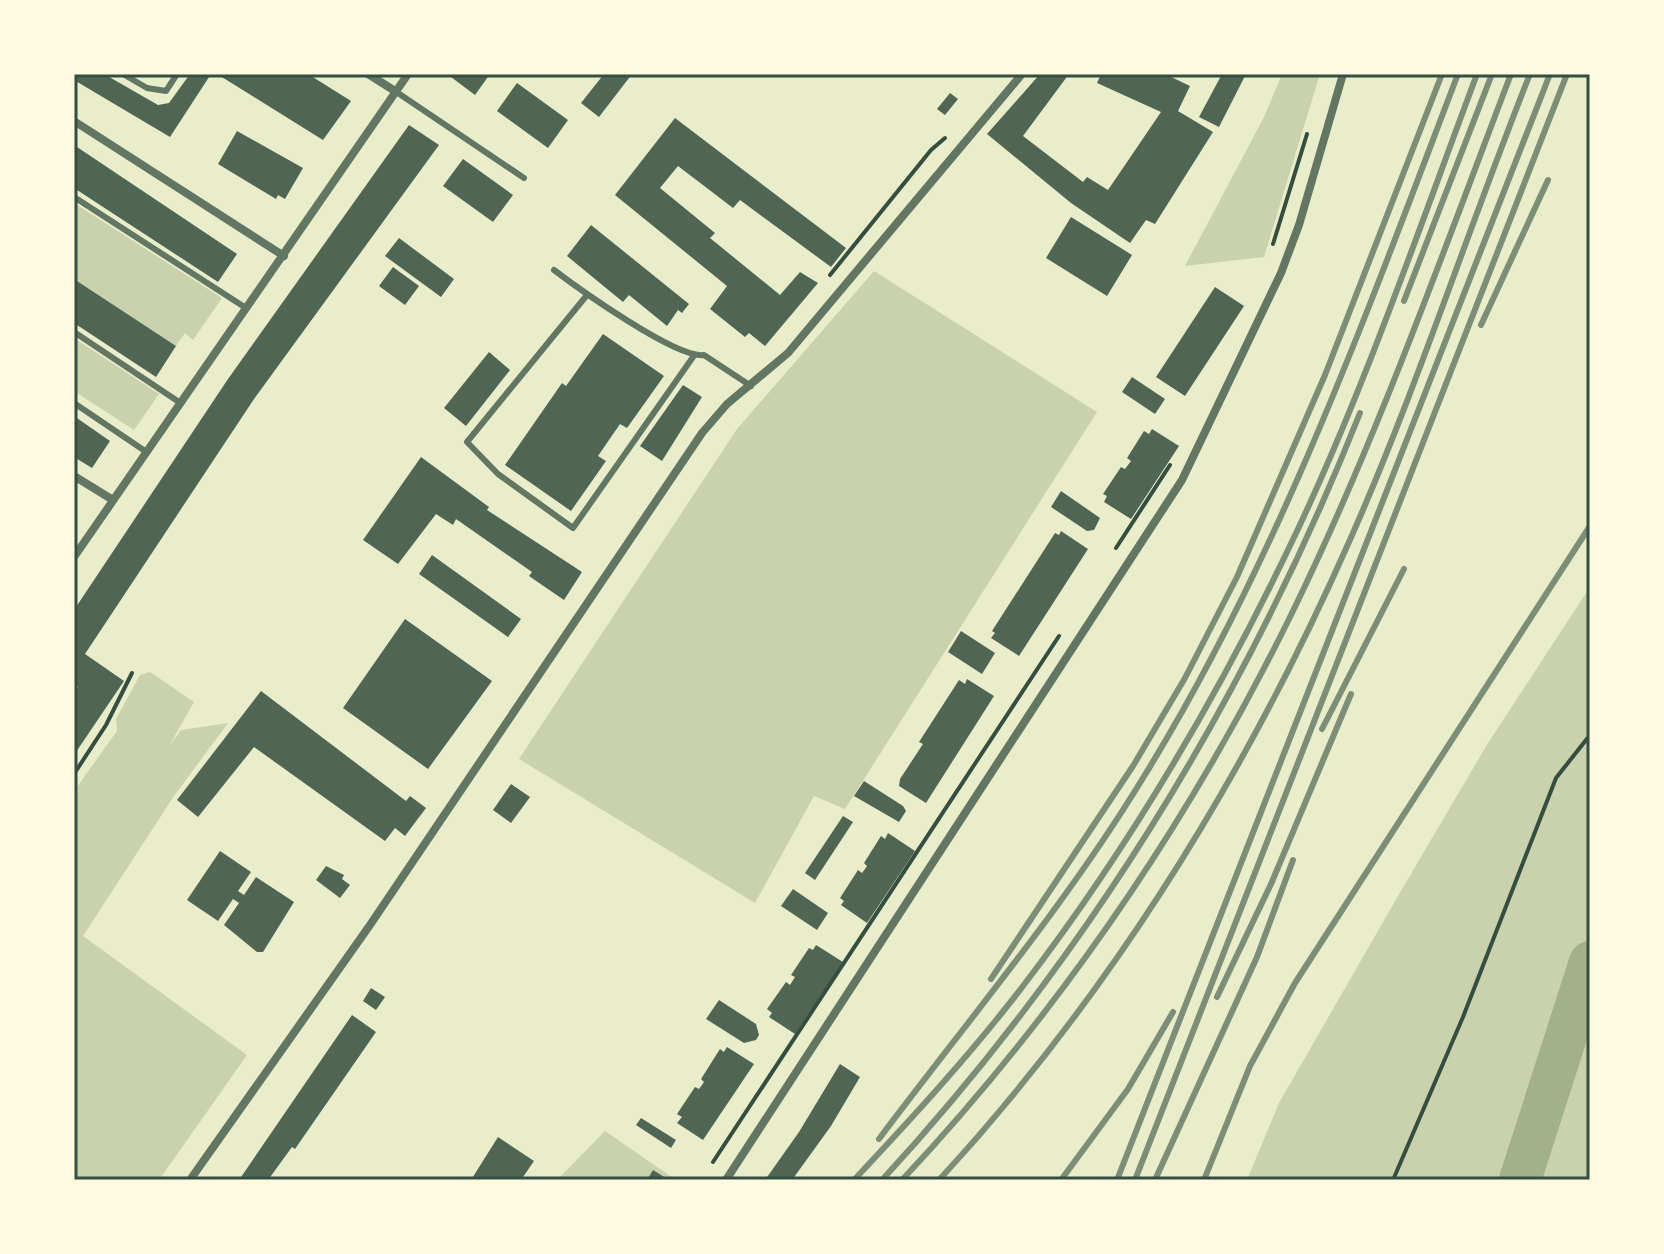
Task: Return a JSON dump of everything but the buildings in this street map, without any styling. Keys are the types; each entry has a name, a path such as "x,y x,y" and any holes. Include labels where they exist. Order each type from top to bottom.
{"street":[{"path":"368,74 395,91"},
{"path":"74,557 408,74"},
{"path":"190,1180 370,925 683,460 727,404 788,353 1022,74"},
{"path":"726,1180 1182,480 1281,273 1299,225 1343,74"},
{"path":"74,121 284,256"},
{"path":"74,476 113,500"}],"lane":[{"path":"123,74 147,88 166,91 177,74"},
{"path":"395,91 524,178"},
{"path":"74,197 246,308"},
{"path":"554,270 587,295 693,357 704,355 751,386"},
{"path":"587,295 467,442 498,474 573,528 693,357"},
{"path":"74,332 179,402"},
{"path":"74,403 145,451"}],"path":[{"path":"1271,251 1309,126"},
{"path":"1115,550 1171,463"},
{"path":"713,1162 1066,626"},
{"path":"74,774 106,725 132,673"},
{"path":"1393,1180 1463,1017 1556,778 1590,735"}],"green space":[{"path":"1282,74 1320,74 1264,257 1185,266 1264,117"},
{"path":"74,203 222,298 193,340 185,333 176,346 74,279"},
{"path":"874,271 1097,412 845,809 814,796 755,903 519,759 737,429"},
{"path":"74,338 159,394 134,430 74,391"},
{"path":"1590,587 1590,1180 1247,1180 1279,1103 1398,896 1488,743"},
{"path":"150,672 194,702 169,746 181,730 228,723 174,796 83,936 247,1055 159,1180 74,1180 74,791 117,731 116,719 140,675"},
{"path":"605,1131 676,1180 557,1180"}],"waterway":[{"path":"1520,1180 1590,962"}],"railway":[{"path":"991,979 1133,766 1185,678 1237,577 1325,375 1442,74"},
{"path":"879,1139 1082,872 1143,778 1192,694 1237,609 1317,434 1458,74"},
{"path":"854,1180 962,1061 1023,986 1101,878 1206,707 1269,589 1347,417 1477,74"},
{"path":"1404,301 1492,74"},
{"path":"902,1180 960,1116 1068,981 1166,839 1253,690 1352,481 1408,346 1511,74"},
{"path":"939,1180 1062,1034 1118,957 1220,797 1266,714 1309,629 1374,484 1530,74"},
{"path":"1117,1180 1550,74"},
{"path":"1135,1180 1567,74"},
{"path":"1481,325 1548,180"},
{"path":"882,1180 957,1094 1028,1005 1156,819 1214,721 1267,621 1316,518 1360,413"},
{"path":"1204,1180 1250,1066 1295,983 1590,526"},
{"path":"1322,729 1404,569"},
{"path":"1217,997 1271,884 1351,694"},
{"path":"1155,1180 1257,957 1293,860"},
{"path":"1061,1180 1128,1089 1173,1012"}]}
